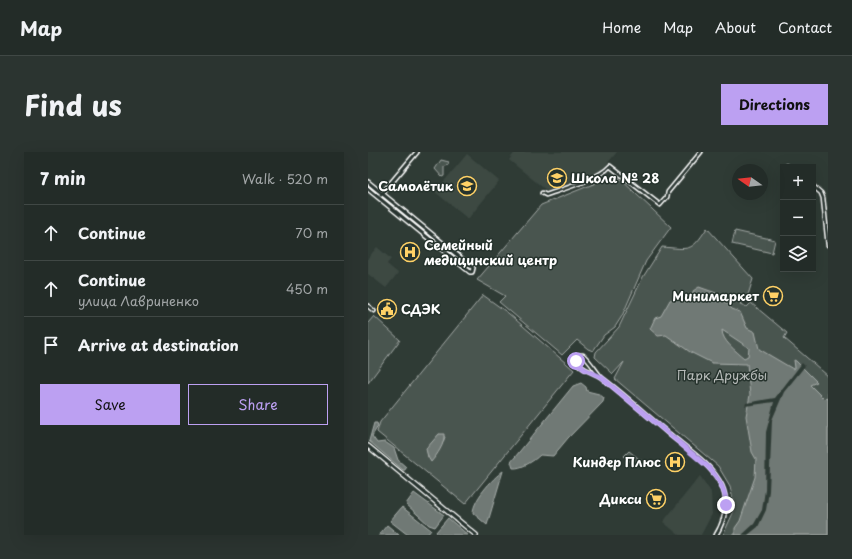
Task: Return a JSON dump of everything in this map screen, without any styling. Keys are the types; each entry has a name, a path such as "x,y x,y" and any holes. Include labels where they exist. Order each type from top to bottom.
{"main road":[{"path":"368,446 476,535"}],"street":[{"path":"379,198 417,152"},
{"path":"542,193 546,195 605,172 610,166 660,205 667,197 668,192 701,152"},
{"path":"368,182 473,268 472,272 470,272 368,189"},
{"path":"816,189 823,198 828,244"},
{"path":"824,211 828,208"},
{"path":"368,306 374,311"},
{"path":"601,377 584,369 577,363 576,360 579,355 582,355 588,359 591,366 601,377 704,464 719,480 724,492 726,510 716,535"}],"shaded area":[{"name":"Школа № 28","path":"515,152 617,152 601,171 547,191 509,160"},
{"name":"Самолётик","path":"467,154 499,181 468,219 435,192"},
{"path":"377,247 391,259 387,264 398,273 386,288 368,274 368,258"},
{"path":"699,287 716,293 732,309 740,312 747,328 755,332 759,349 793,369 795,368 794,360 796,361 817,382 810,385 824,399 828,398 828,535 735,535 735,528 740,521 755,477 756,459 752,452 746,416 750,395 747,364 712,363 690,352 666,335 658,336 650,329 655,318 661,316 670,300 683,293 688,301 693,297 693,291","holes":["722,330 749,348 748,356 744,358 727,342 724,338"]},
{"path":"581,383 586,387 587,391 599,394 604,398 603,402 568,438 553,456 540,455 527,464 513,468 511,462 573,386"},
{"path":"374,423 377,423 378,426 372,436 377,443 385,442 394,448 398,460 406,467 405,470 403,470 369,441"},
{"path":"439,434 444,434 443,442 438,453 431,462 426,449"},
{"path":"503,471 487,525 473,513 474,508 484,490"},
{"path":"700,476 711,492 712,514 701,535 679,535 663,522"},
{"path":"414,493 444,515 435,527 429,525 406,504"},
{"path":"402,507 431,530 427,535 408,535 390,521"},
{"path":"448,518 468,535 439,535 436,532"},
{"path":"387,525 399,535 379,535"}],"green space":[{"path":"441,160 449,162 448,165 444,167 444,176 442,177 435,169"},
{"path":"616,175 671,227 646,261 622,316 615,327 604,335 593,351 577,340 562,355 499,302 505,296 477,280 541,205"},
{"path":"386,199 469,267 468,269"},
{"name":"Парк Дружбы","path":"707,228 753,279 748,295 740,304 747,307 751,303 787,333 784,338 828,376 828,535 723,535 733,513 733,500 730,486 718,466 615,379 624,362 613,374 595,357 596,352 619,327 643,277 662,247 689,248 697,242"},
{"path":"735,231 775,240 772,253 732,244"},
{"path":"483,295 508,313 574,370 465,504 377,432 380,422","holes":["439,434 445,437 442,445 434,457 428,457 427,451"]},
{"path":"374,316 400,340 368,383 368,323"},
{"path":"629,451 643,462 640,464 635,464 631,462 624,456"}],"pier":[{"path":"802,363 805,366 784,392 772,420 769,491 766,510 758,527 748,535 742,535 754,524 762,510 765,490 766,432 774,402 745,406 746,403 775,398"}],"place":[{"name":"Школа № 28","path":"557,178"},
{"name":"Самолётик","path":"467,186"},
{"name":"Семейный медицинский центр","path":"410,252"},
{"name":"Минимаркет","path":"773,296"},
{"name":"СДЭК","path":"387,309"},
{"name":"Киндер Плюс","path":"675,462"},
{"name":"Дикси","path":"656,499"}],"route":[{"path":"576,361 584,369 590,370 601,377 714,472 722,486 726,505"}]}
